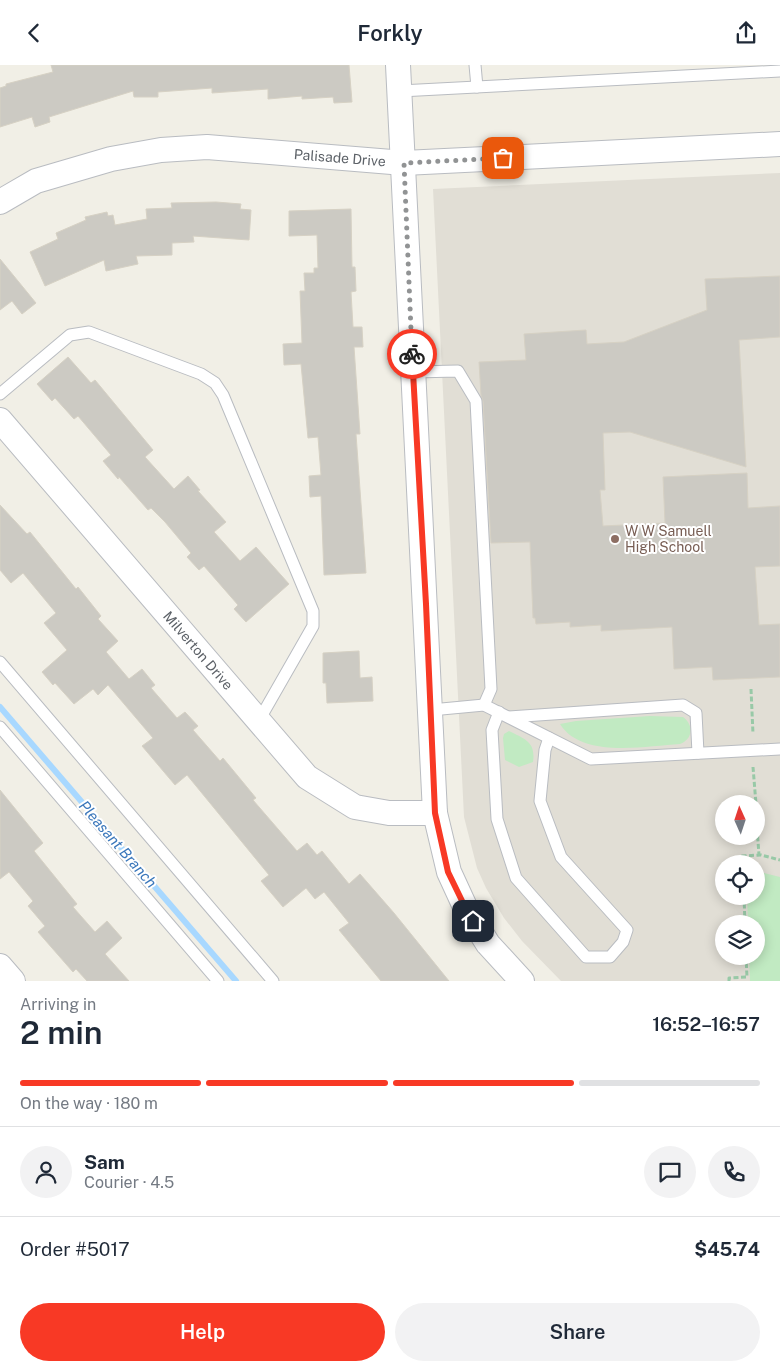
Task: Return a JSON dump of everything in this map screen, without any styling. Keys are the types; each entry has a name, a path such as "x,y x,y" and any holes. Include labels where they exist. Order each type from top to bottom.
{"street":[{"path":"398,65 435,813 448,872 466,909 488,944 522,981"},
{"name":"Palisade Drive","path":"0,201 36,181 111,159 161,150 207,147 404,163 780,144"},
{"name":"Milverton Drive","path":"0,420 307,777 355,807 389,813 435,813"},
{"path":"0,966 13,981"}],"lane":[{"path":"476,65 477,87"},
{"path":"400,91 717,69 780,71"},
{"path":"0,394 70,335 89,332 201,374 215,383 227,404 313,611 313,626 258,722"},
{"path":"413,372 458,371 476,401 491,689 484,705"},
{"path":"0,662 273,981"},
{"path":"431,709 484,705 591,759 780,749"},
{"path":"549,738 545,750 540,801 562,857 627,930 623,942 610,957 586,957 516,878 497,819 492,730 504,715 683,705 696,713 698,753"},
{"path":"0,727 218,981"}],"path":[{"path":"751,689 753,737"},
{"path":"758,845 759,855"},
{"path":"765,856 780,860"},
{"path":"729,981 729,978 747,977 746,965"}],"shaded area":[{"name":"W W Samuell High School","path":"780,173 780,981 561,981 522,941 504,918 486,888 477,868 464,817 433,189"}],"green space":[{"path":"650,716 683,717 687,720 690,728 688,739 680,744 615,748 583,742 570,735 560,724 576,721"},
{"path":"509,731 528,742 533,750 533,762 519,767 505,760 503,738 504,734"},
{"path":"765,873 780,877 780,981 750,981 749,965 765,965 765,915 748,915 747,905 765,905"}],"building":[{"path":"51,65 349,65 352,102 334,103 333,97 302,99 302,96 268,99 268,89 212,93 212,88 158,92 158,97 134,97 133,91 49,117 50,122 35,127 32,117 0,127 0,88 6,86 6,84 53,72"},
{"path":"216,202 241,204 240,209 251,210 249,240 193,236 194,242 172,243 172,255 136,256 138,264 106,271 104,260 45,286 30,252 58,239 56,233 86,220 85,217 107,212 108,216 113,215 115,225 147,219 146,209 172,208 171,203"},
{"path":"351,209 352,267 355,267 356,291 351,292 353,327 362,327 363,347 354,347 360,434 356,434 366,573 324,575 321,496 310,497 309,476 321,475 318,437 308,438 301,364 284,365 283,344 302,343 300,291 305,291 304,273 314,273 314,268 318,268 317,235 289,236 289,211"},
{"path":"0,259 36,303 22,314 12,301 0,310"},
{"path":"780,276 780,337 739,340 746,467 630,432 603,433 605,490 600,490 603,526 665,523 663,477 747,473 748,508 780,506 780,566 755,567 759,625 780,624 780,677 713,680 712,667 674,669 672,627 601,631 601,625 570,627 570,622 536,624 535,618 533,618 530,542 491,543 479,362 526,360 524,334 586,330 587,344 624,342 707,310 705,279"},
{"path":"68,357 91,383 95,380 153,450 145,457 174,489 188,476 200,490 198,491 226,522 214,532 240,561 256,547 289,584 246,622 234,609 238,605 204,566 199,570 187,557 191,553 165,522 151,508 148,510 103,461 111,455 78,416 74,419 55,398 52,401 37,384"},
{"path":"0,505 27,534 30,532 76,589 78,587 101,616 98,619 118,641 106,652 129,679 142,669 155,685 151,688 177,718 185,712 198,726 193,730 220,761 223,758 256,798 253,800 297,851 307,843 317,855 322,851 349,884 360,874 449,981 381,981 339,930 349,923 324,892 315,899 306,888 283,907 261,881 269,875 187,775 175,785 142,746 153,738 108,685 98,695 93,689 74,704 55,683 53,685 42,672 67,650 44,623 56,613 23,573 11,583 0,570"},
{"path":"359,651 360,678 372,677 373,701 327,703 326,683 323,683 323,653"},
{"path":"0,790 43,843 34,851 77,904 73,907 95,932 107,921 122,938 105,954 129,981 87,981 76,969 73,972 38,932 45,926 28,906 33,901 9,872 0,879"}],"waterway":[{"name":"Pleasant Branch","path":"0,707 236,981"}],"way so far":[{"path":"412,354 404,163 503,158"}],"place":[{"name":"W W Samuell High School","path":"615,539"}],"route":[{"path":"412,354 435,813 448,872 473,921"}]}
